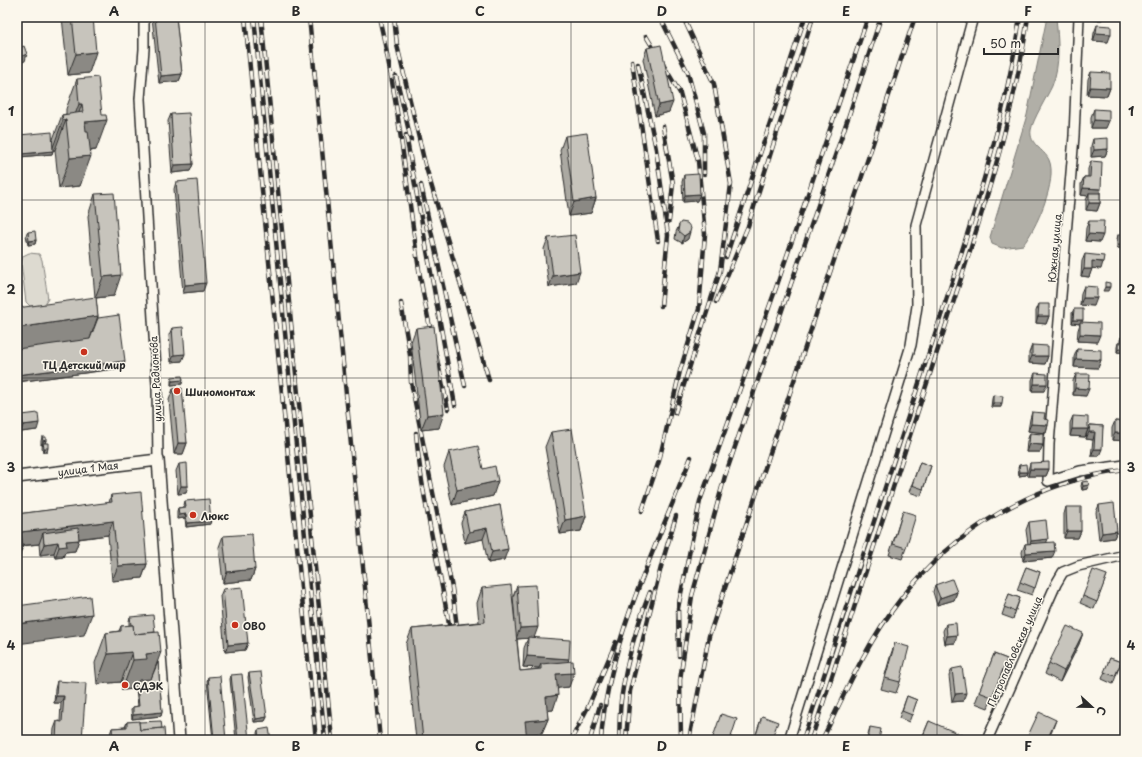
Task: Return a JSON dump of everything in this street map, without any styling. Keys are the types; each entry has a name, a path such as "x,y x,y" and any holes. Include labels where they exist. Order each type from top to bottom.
{"street":[{"name":"улица Радионова","path":"144,17 144,49 140,99 157,386 158,460 179,740"},
{"path":"789,740 911,345 917,306 916,225 973,17"},
{"name":"Южная улица","path":"1079,17 1074,136 1049,444 1048,481 1080,471 1125,465"},
{"name":"улица 1 Мая","path":"17,477 158,460"},
{"name":"Петропавловская улица","path":"987,740 1056,584 1063,572 1078,566 1125,555"}],"shaded area":[{"path":"1047,17 1056,17 1058,52 1057,69 1052,86 1032,125 1031,135 1034,143 1049,160 1051,179 1044,204 1028,238 1023,245 1002,248 992,244 990,237 1027,115"},
{"path":"29,253 39,254 42,260 48,299 44,305 30,306 26,302 21,263 23,256"}],"building":[{"path":"72,17 93,17 96,52 76,54"},
{"path":"155,17 176,17 182,74 161,76"},
{"path":"1097,25 1111,26 1111,34 1096,33"},
{"path":"661,45 673,102 659,105 647,48"},
{"path":"24,46 27,54 17,58 17,49"},
{"path":"1091,72 1110,73 1110,88 1090,87"},
{"path":"98,77 102,115 106,115 107,120 85,122 86,131 88,131 91,156 70,158 66,120 63,120 62,115 83,112 82,104 79,104 77,79"},
{"path":"1094,109 1109,110 1109,121 1094,120"},
{"path":"189,113 193,164 174,165 171,114"},
{"path":"52,132 53,151 21,154 19,135"},
{"path":"587,133 596,198 574,202 565,136"},
{"path":"1108,138 1108,149 1094,150 1093,139"},
{"path":"1091,161 1102,162 1101,189 1083,188 1084,177 1090,177"},
{"path":"699,174 700,194 685,195 684,175"},
{"path":"197,180 206,283 185,285 176,182"},
{"path":"114,193 121,275 103,277 95,194"},
{"path":"1089,193 1100,193 1100,203 1089,203"},
{"path":"1089,221 1104,221 1103,235 1088,234"},
{"path":"681,222 687,223 691,228 690,232 684,236 678,231"},
{"path":"35,231 36,240 29,241 28,232"},
{"path":"575,235 580,272 553,276 548,238"},
{"path":"1118,235 1124,235 1124,245 1118,245"},
{"path":"1085,254 1104,256 1103,262 1092,261 1092,269 1084,269"},
{"path":"1105,282 1110,283 1110,287 1105,287"},
{"path":"1084,286 1097,287 1097,298 1083,298"},
{"path":"96,297 98,316 17,328 17,308"},
{"path":"1039,304 1049,304 1049,316 1038,316"},
{"path":"1074,309 1083,309 1083,320 1073,320"},
{"name":"ТЦ Детский мир","path":"119,315 125,361 17,375 17,349 90,339 98,318"},
{"path":"1080,322 1100,323 1100,335 1080,334"},
{"path":"434,326 444,413 427,415 416,328"},
{"path":"183,327 185,354 174,355 172,328"},
{"path":"1121,337 1125,337 1125,349 1118,349 1118,343 1121,343"},
{"path":"1032,345 1048,346 1048,356 1032,356"},
{"path":"1077,349 1101,350 1101,360 1076,359"},
{"path":"1035,373 1047,374 1047,384 1034,384"},
{"path":"1076,374 1090,374 1089,389 1075,388"},
{"path":"182,376 183,380 172,381 172,377"},
{"path":"182,388 187,443 178,443 173,389"},
{"path":"993,395 1003,396 1002,403 993,403"},
{"path":"1032,412 1045,413 1044,419 1049,420 1048,425 1031,424"},
{"path":"38,413 39,423 23,425 22,415"},
{"path":"1073,416 1088,417 1088,429 1072,429"},
{"path":"1115,421 1125,422 1125,433 1115,433"},
{"path":"1090,425 1103,426 1102,449 1094,449 1095,432 1089,432"},
{"path":"572,429 586,516 565,520 551,432"},
{"path":"1030,433 1043,434 1043,445 1029,444"},
{"path":"42,437 46,437 46,440 43,441"},
{"path":"43,443 48,443 48,448 44,448"},
{"path":"478,446 483,469 495,466 498,481 457,490 449,452"},
{"path":"920,462 931,466 923,489 912,485"},
{"path":"1049,462 1049,469 1030,469 1030,463"},
{"path":"187,463 188,486 181,486 179,464"},
{"path":"1026,464 1027,472 1020,472 1019,465"},
{"path":"1088,481 1089,485 1083,486 1082,482"},
{"path":"141,492 147,564 118,566 113,521 21,532 23,546 17,547 17,514 112,502 111,495"},
{"name":"Люкс","path":"209,499 211,521 187,523 186,514 179,515 178,508 186,507 185,501"},
{"path":"1114,503 1117,531 1102,533 1099,505"},
{"path":"500,505 508,549 492,552 487,528 469,532 465,512"},
{"path":"1066,507 1081,507 1081,531 1067,531"},
{"path":"903,511 916,515 906,548 893,544"},
{"path":"1046,520 1048,539 1031,541 1029,522"},
{"path":"78,528 79,540 66,541 67,546 59,547 58,542 44,544 43,533"},
{"path":"252,534 255,569 227,572 223,536"},
{"path":"1054,542 1055,551 1026,553 1025,544"},
{"path":"1026,567 1040,572 1035,588 1020,582"},
{"path":"1093,570 1107,575 1097,602 1083,596"},
{"path":"952,579 957,592 940,598 935,585"},
{"path":"511,585 520,671 541,669 541,664 573,661 574,673 556,674 558,695 546,697 548,719 525,721 527,740 423,740 412,629 485,622 482,588"},
{"path":"536,585 538,627 520,628 517,586"},
{"path":"242,587 248,643 228,645 223,589"},
{"path":"1009,594 1020,598 1015,611 1004,607"},
{"path":"90,596 92,614 17,624 17,606"},
{"path":"153,615 155,632 134,634 130,617"},
{"path":"956,623 957,635 947,636 946,624"},
{"path":"133,625 134,634 159,632 161,652 146,654 147,659 133,660 132,652 108,654 106,633 121,631 121,626"},
{"path":"1067,626 1083,633 1064,671 1049,663"},
{"path":"528,637 570,640 569,659 527,656"},
{"path":"895,643 909,647 900,682 885,678"},
{"path":"994,654 1007,659 992,697 979,692"},
{"path":"1110,658 1121,662 1115,676 1104,672"},
{"path":"158,662 162,712 133,715 133,707 139,706 137,685 139,680 151,679"},
{"path":"962,667 966,693 955,694 952,669"},
{"path":"261,672 267,717 256,719 249,673"},
{"path":"242,674 249,740 238,740 231,675"},
{"path":"220,676 226,740 214,740 208,677"},
{"path":"57,681 86,683 82,740 56,740 57,721 62,722 64,696 56,696"},
{"path":"907,696 917,700 912,715 902,711"},
{"path":"1039,712 1056,720 1047,740 1026,740"},
{"path":"721,714 737,719 730,740 712,740"},
{"path":"762,716 778,722 771,740 756,735"},
{"path":"139,721 140,730 164,728 165,740 113,740 112,728 127,727 127,722"},
{"path":"161,721 162,728 140,730 139,722"},
{"path":"929,721 964,736 962,740 933,740 923,736"},
{"path":"870,727 881,729 879,740 868,740"},
{"path":"269,728 271,740 259,740 258,730"}],"railway":[{"path":"245,17 316,740"},
{"path":"254,17 325,740"},
{"path":"261,17 332,740"},
{"path":"309,17 380,740"},
{"path":"379,17 397,109 421,281 448,409"},
{"path":"394,17 397,45 425,164 489,380"},
{"path":"660,17 688,73 704,133 704,174"},
{"path":"675,413 720,271 731,184 714,84 683,17"},
{"path":"726,257 805,17"},
{"path":"716,302 748,226 813,17"},
{"path":"679,656 678,608 700,501 776,288 868,17"},
{"path":"681,740 680,680 692,596 725,476 848,118 881,17"},
{"path":"689,740 709,636 915,17"},
{"path":"803,740 971,222 1004,100 1020,17"},
{"path":"811,740 991,183 1012,101 1028,17"},
{"path":"642,511 659,461 680,371 699,309 705,234 698,161 680,93 646,36"},
{"path":"632,61 658,241"},
{"path":"638,64 656,149 668,235 661,306"},
{"path":"396,76 411,140"},
{"path":"663,126 673,184 669,221"},
{"path":"406,135 455,405"},
{"path":"421,185 465,386"},
{"path":"401,303 410,355 411,382 452,588 458,635"},
{"path":"416,433 422,484 451,636"},
{"path":"601,740 605,703 623,631 649,561 691,457"},
{"path":"822,740 857,668 888,616 922,575 945,552 971,531 999,513 1029,498 1060,485 1092,476 1125,470"},
{"path":"626,740 630,691 662,563 676,516"},
{"path":"619,740 620,705 624,681 637,630 650,592"},
{"path":"571,740 588,707 616,642"},
{"path":"590,740 600,705"}],"place":[{"name":"ТЦ Детский мир","path":"84,352"},
{"name":"Шиномонтаж","path":"177,391"},
{"name":"Люкс","path":"193,515"},
{"name":"OBO","path":"235,625"},
{"name":"СДЭК","path":"125,685"}]}
